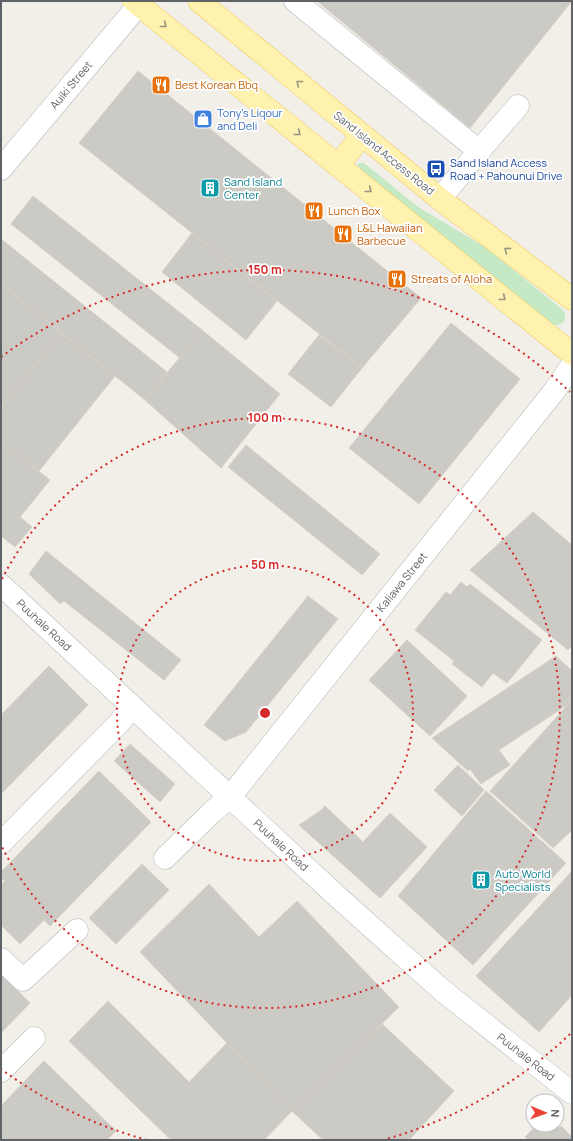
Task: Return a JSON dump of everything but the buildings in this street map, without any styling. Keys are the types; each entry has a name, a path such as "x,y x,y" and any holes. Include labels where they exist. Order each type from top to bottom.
{"main road":[{"name":"Sand Island Access Road","path":"199,1 440,199 572,299"},
{"path":"138,2 338,166 572,354"},
{"path":"338,166 362,135"}],"street":[{"path":"295,1 479,151"},
{"name":"Auiki Street","path":"1,169 138,2"},
{"path":"440,199 518,106"},
{"name":"Kaliawa Street","path":"165,858 212,812 230,797 555,390 572,365"},
{"name":"Puuhale Road","path":"1,585 340,899 443,991 572,1093"},
{"path":"1,843 118,724 132,707"},
{"path":"1,959 23,980 77,930"},
{"path":"1,1071 34,1038"}],"green space":[{"path":"359,163 364,163 418,207 485,247 563,310 565,320 557,325 552,324 359,169 357,165"}],"place":[{"name":"Best Korean Bbq","path":"161,85"},
{"name":"Tony's Liqour and Deli","path":"203,119"},
{"name":"Sand Island Access Road + Pahounui Drive","path":"436,169"},
{"name":"Sand Island Center","path":"210,188"},
{"name":"Lunch Box","path":"314,211"},
{"name":"L&L Hawaiian Barbecue","path":"343,234"},
{"name":"Streats of Aloha","path":"397,279"},
{"name":"Auto World Specialists","path":"481,880"}]}
